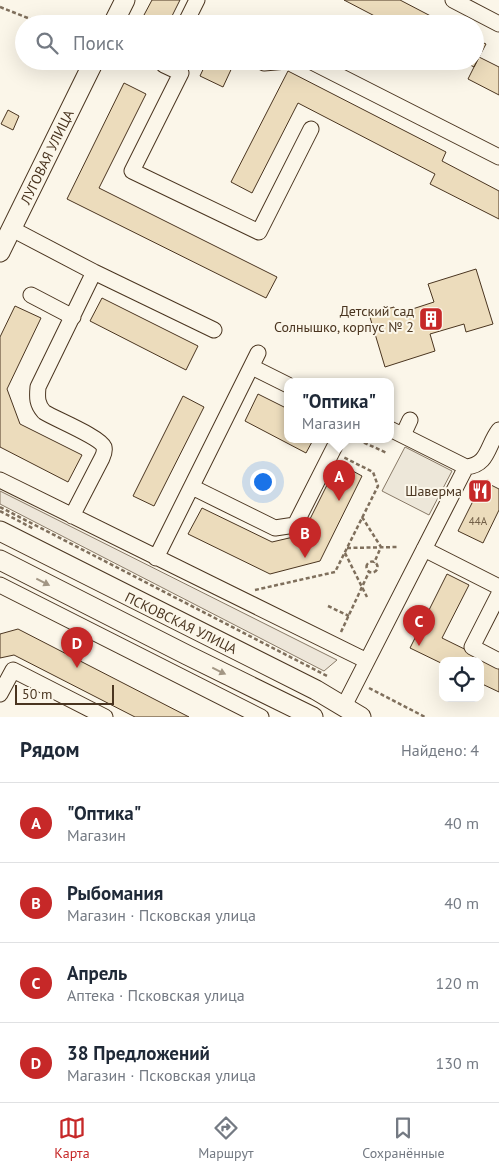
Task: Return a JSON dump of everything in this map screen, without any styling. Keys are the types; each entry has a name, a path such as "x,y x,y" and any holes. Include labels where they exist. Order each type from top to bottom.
{"main road":[{"path":"117,15 124,0"},
{"name":"ЛУГОВАЯ УЛИЦА","path":"0,252 90,70"},
{"name":"ПСКОВСКАЯ УЛИЦА","path":"0,531 316,690 361,717"},
{"name":"ПСКОВСКАЯ УЛИЦА","path":"0,560 306,716"},
{"path":"187,655 183,645 185,637 201,633"}],"lane":[{"path":"190,15 197,0"},
{"path":"453,0 482,15"},
{"path":"484,16 499,24"},
{"path":"176,70 181,73 132,171 259,232 311,129"},
{"path":"328,70 499,157"},
{"path":"12,229 94,272 214,330"},
{"path":"72,516 102,458 104,446 96,438 44,412 38,405 37,398 38,387 74,317 94,272"},
{"path":"31,295 74,317"},
{"path":"156,558 255,360 284,382"},
{"path":"410,420 396,432 466,467 475,466 482,461 499,430"},
{"path":"192,487 275,528 295,525 338,447"},
{"path":"344,706 466,467"},
{"path":"0,480 367,661"},
{"path":"424,549 499,587"},
{"path":"0,585 261,717"},
{"path":"499,594 472,647 499,661"},
{"path":"0,694 13,670 106,717"}],"path":[{"path":"0,7 20,15"},
{"path":"364,443 387,454"},
{"path":"248,586 256,591 335,572 378,486 373,472 338,447"},
{"path":"0,507 330,677"},
{"path":"362,518 381,548"},
{"path":"347,548 398,547"},
{"path":"374,563 381,548"},
{"path":"345,553 367,597"},
{"path":"338,638 369,572 367,566 369,563 374,563"},
{"path":"369,572 376,570 377,567 374,563"},
{"path":"328,606 348,616"},
{"path":"368,688 425,717"}],"shaded area":[{"path":"405,447 452,471 429,515 382,491"},
{"path":"0,491 337,660 324,671 0,504"}],"building":[{"path":"152,0 180,0 172,15 144,15"},
{"path":"344,0 400,0 429,15 373,15"},
{"path":"484,60 499,67 499,95 468,79 472,70 484,70"},
{"path":"203,70 231,70 223,87 200,76"},
{"path":"288,71 446,152 442,161 499,191 499,219 430,184 435,174 298,103 252,193 231,182"},
{"path":"124,83 146,94 99,188 277,277 266,298 67,199"},
{"path":"8,110 19,116 13,130 1,124"},
{"name":"Детский сад Солнышко, корпус № 2","path":"476,269 493,324 466,332 464,324 430,334 435,351 385,367 369,314 394,307 397,314 434,302 428,284"},
{"path":"102,298 198,346 186,370 90,321"},
{"path":"15,306 41,318 7,389 20,424 82,455 68,482 0,447 0,337"},
{"path":"258,394 284,407 284,441 245,421"},
{"path":"183,396 204,407 154,506 133,496"},
{"path":"287,443 311,443 306,453"},
{"path":"338,463 362,476 320,561 270,574 188,534 202,508 272,542 302,535"},
{"path":"483,481 499,489 499,510 483,543 458,531"},
{"path":"447,574 469,585 442,638 481,657 439,657 439,662 410,648"},
{"path":"18,629 189,717 135,717 14,655 0,658 0,634"},
{"path":"484,659 499,666 499,692 484,685"}],"place":[{"name":"Детский сад Солнышко, корпус № 2","path":"431,319"},
{"name":"Шаверма","path":"480,491"},
{"name":"\"Оптика\"","path":"339,501"},
{"name":"Рыбомания","path":"305,558"},
{"name":"Апрель","path":"419,646"},
{"name":"38 Предложений","path":"77,668"}]}
